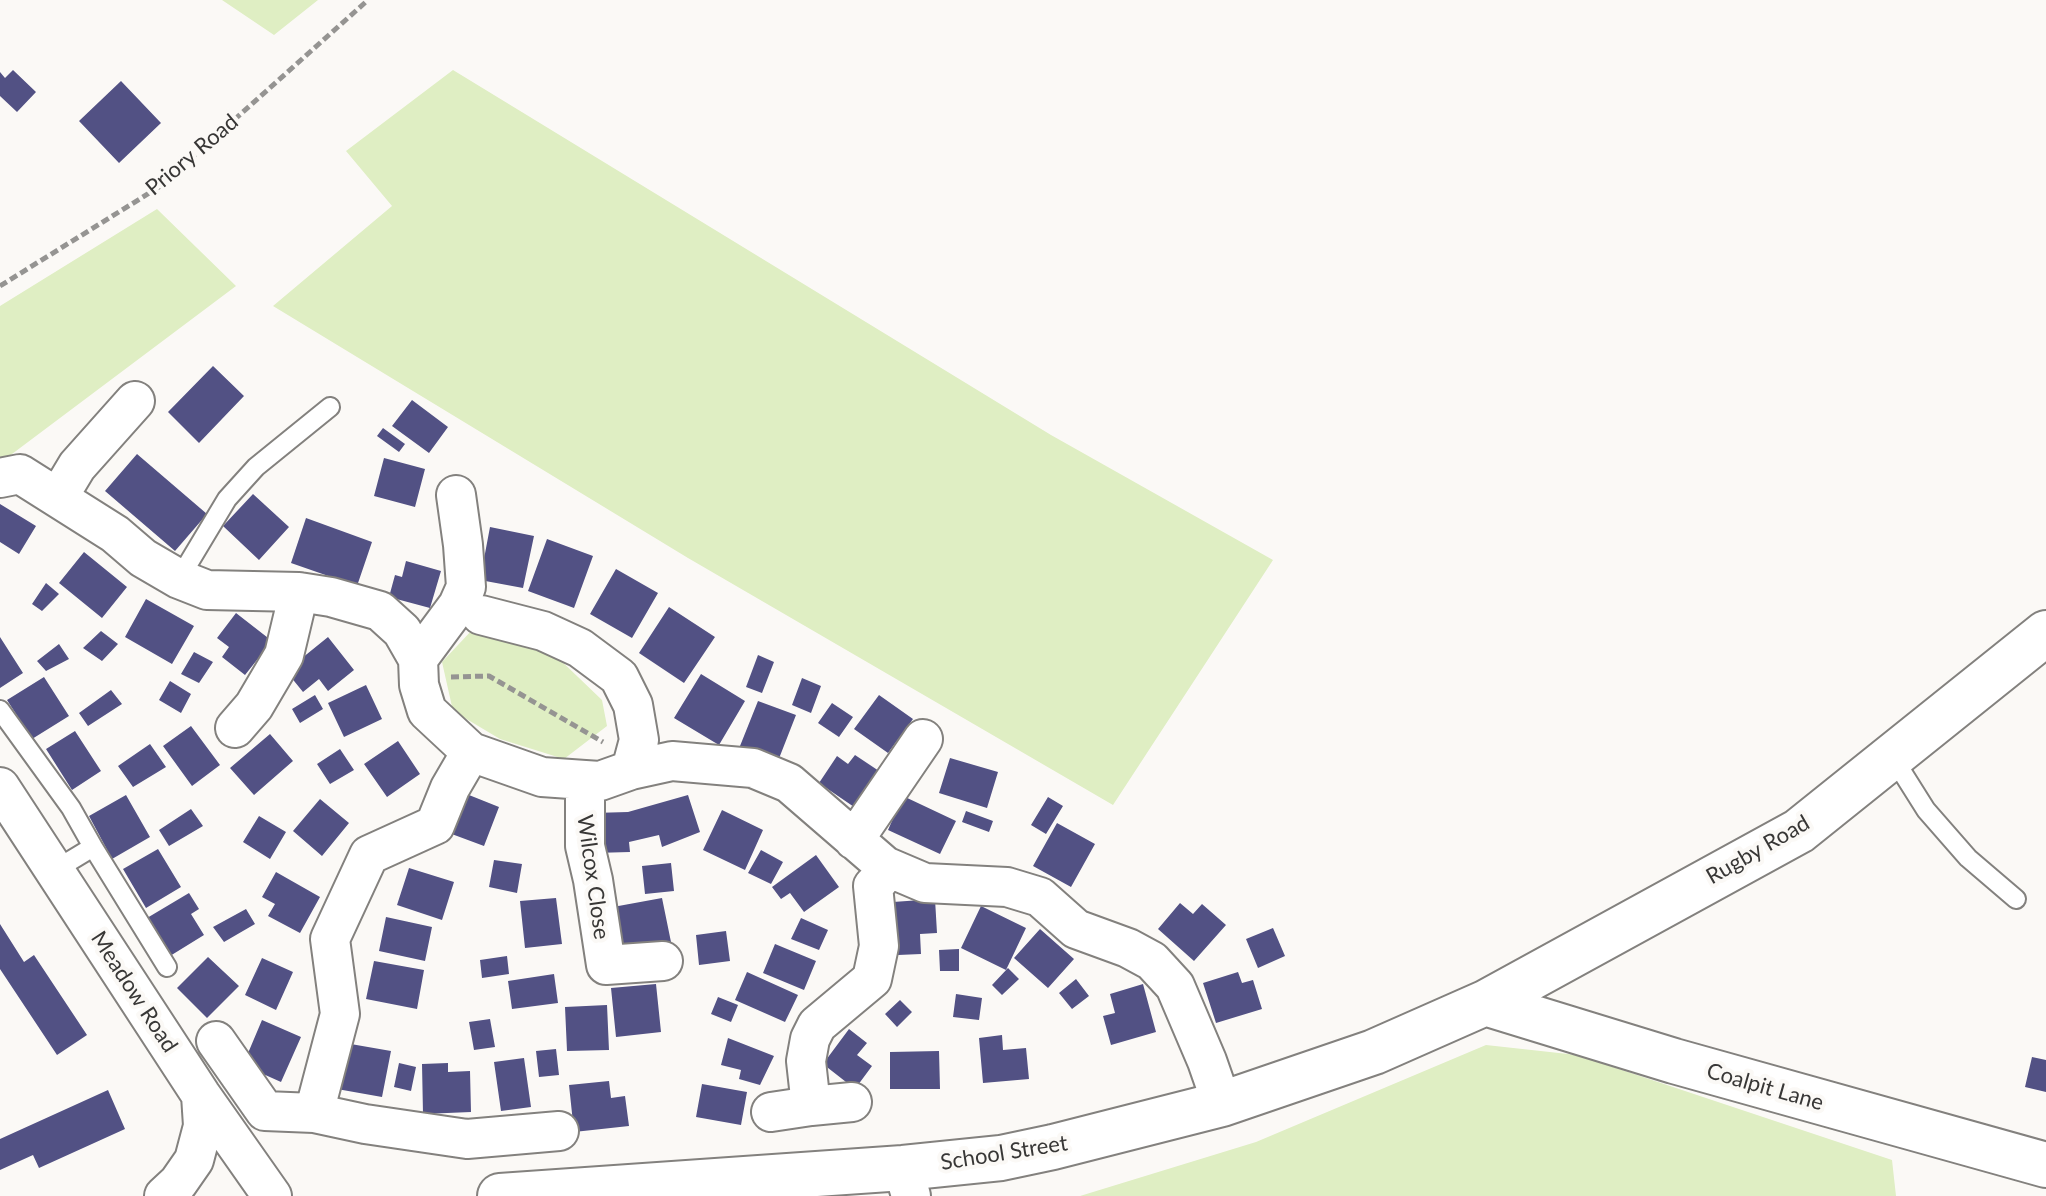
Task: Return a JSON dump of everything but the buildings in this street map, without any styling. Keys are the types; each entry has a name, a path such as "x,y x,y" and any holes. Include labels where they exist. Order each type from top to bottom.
{"street":[{"path":"59,496 77,466 135,401"},
{"path":"0,478 20,474 115,534 143,558 179,579 207,590 299,592 331,597 380,611 402,631 418,659 419,685 427,711 471,752 542,777 600,781 635,755 753,768 789,783 885,866 925,883 1007,887 1040,897 1076,929 1128,948 1152,961 1175,986 1222,1104"},
{"path":"418,659 458,605 466,587 456,495"},
{"path":"235,728 254,706 284,655 299,592"},
{"path":"481,615 556,637 580,648 619,677 633,705 635,755"},
{"name":"Rugby Road","path":"1485,1003 1799,831 2046,633"},
{"path":"854,840 923,739"},
{"path":"314,1113 340,1014 330,939 369,855 435,825 450,788 471,752"},
{"name":"Wilcox Close","path":"585,780 585,846 606,965 663,961"},
{"name":"Meadow Road","path":"0,787 201,1095 272,1196"},
{"path":"811,1106 806,1061 810,1039 817,1025 872,979 879,946 873,886 880,879 885,866"},
{"name":"School Street","path":"500,1196 907,1182 1222,1104 1374,1052 1485,1003"},
{"name":"Coalpit Lane","path":"1485,1003 1674,1061 2046,1165"},
{"path":"216,1041 265,1111 314,1113 467,1139 559,1131"},
{"path":"164,1196 178,1183 194,1160 203,1126 201,1095"},
{"path":"771,1112 852,1102"}],"lane":[{"path":"179,579 227,499 256,467 330,407"},
{"path":"0,710 71,808 167,967"},
{"path":"1892,756 1926,810 1968,858 2016,899"},
{"path":"55,870 93,847"}],"path":[{"name":"Priory Road","path":"0,286 159,187 368,0"},
{"path":"418,659 437,677 489,676 609,746 635,755"}],"green space":[{"path":"222,0 318,0 274,35"},
{"path":"453,70 1051,435 1273,560 1113,805 688,558 273,306 392,206 346,151"},
{"path":"157,209 236,286 0,463 0,306"},
{"path":"473,629 554,654 602,700 607,726 564,759 500,739 453,711 442,662"},
{"path":"1486,1045 1577,1055 1892,1160 1896,1196 1080,1196 1256,1142"}]}
